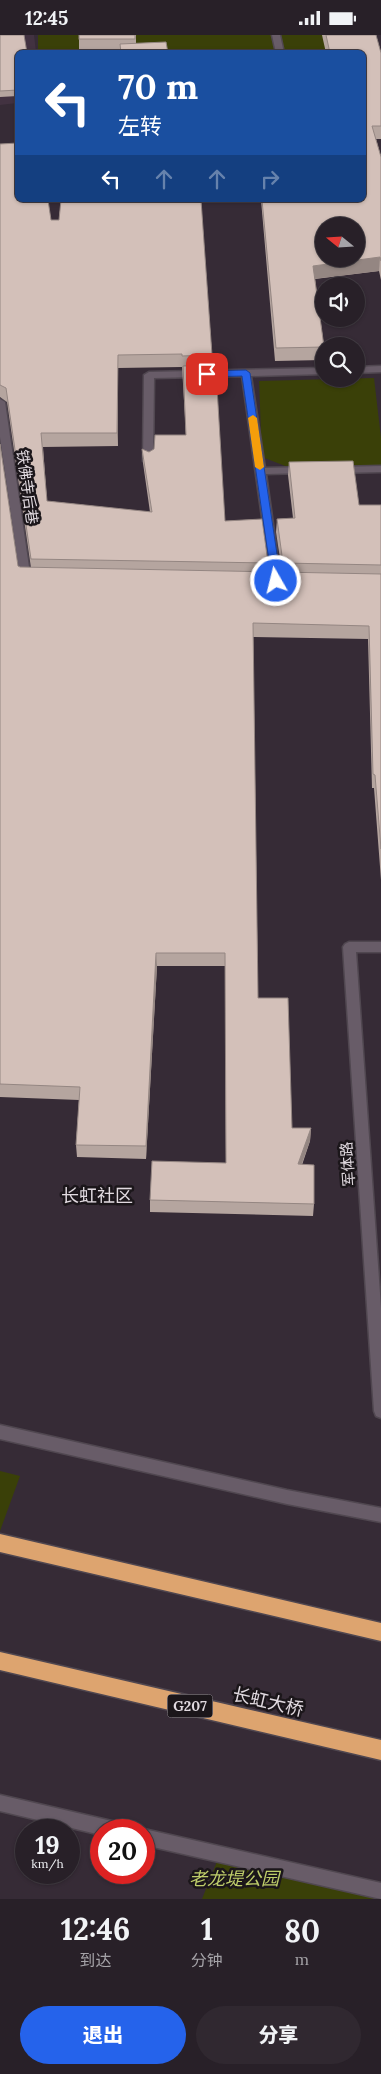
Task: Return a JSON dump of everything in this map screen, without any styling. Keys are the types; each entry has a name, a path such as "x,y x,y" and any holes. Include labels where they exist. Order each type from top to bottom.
{"highway":[{"path":"0,1543 381,1632"},
{"name":"长虹大桥","path":"0,1661 381,1750"}],"street":[{"path":"276,35 279,50"},
{"path":"365,370 381,369"},
{"path":"148,461 148,375 315,371"},
{"path":"246,373 276,581"},
{"name":"铁佛寺后巷","path":"0,402 25,577 44,578"},
{"path":"260,471 381,469"},
{"name":"军体路","path":"381,947 350,947 381,1411"},
{"path":"0,1433 287,1497 381,1515"},
{"path":"0,1803 90,1824"},
{"path":"155,1840 381,1891"}],"shaded area":[{"path":"0,35 34,35 36,50 15,50 15,103 0,105"}],"green space":[{"path":"38,35 343,35 346,50 38,50"},
{"path":"365,378 374,378 381,438 381,468 293,469 262,457 259,381 315,380 315,387 365,387"},
{"path":"0,1471 20,1476 0,1531"},
{"name":"老龙堤公园","path":"220,1854 381,1891 381,1899 202,1899"}],"building":[{"path":"0,35 24,35 26,50 15,50 15,90 0,91"},
{"path":"79,35 135,35 135,39 79,39"},
{"path":"326,35 376,35 381,53 381,126 372,126 381,157 381,261 380,257 365,259 365,217 315,217 315,266 313,266 315,281 315,327 321,327 323,337 315,337 315,347 276,348 262,202 366,202 366,50 329,50"},
{"path":"166,42 167,50 121,50 120,44"},
{"path":"15,143 15,202 48,202 51,220 59,220 61,202 201,202 212,355 118,355 117,433 41,433 47,501 152,512 142,449 149,452 154,449 155,435 186,435 183,366 213,365 213,371 216,371 225,521 262,519 268,563 31,559 6,388 0,385 0,144"},
{"path":"0,444 18,566 20,567 381,574 381,849 375,775 373,774 369,626 253,623 258,998 288,998 292,1128 311,1128 298,1164 314,1165 314,1204 150,1200 152,1161 226,1163 225,953 156,953 146,1146 76,1145 80,1087 0,1084"},
{"path":"353,461 359,505 381,505 381,565 283,563 277,519 295,518 289,462"}],"slow traffic":[{"path":"253,418 260,467"}],"district":[{"name":"长虹社区","path":"97,1196"}],"route":[{"path":"207,374 246,373 276,581"}]}
